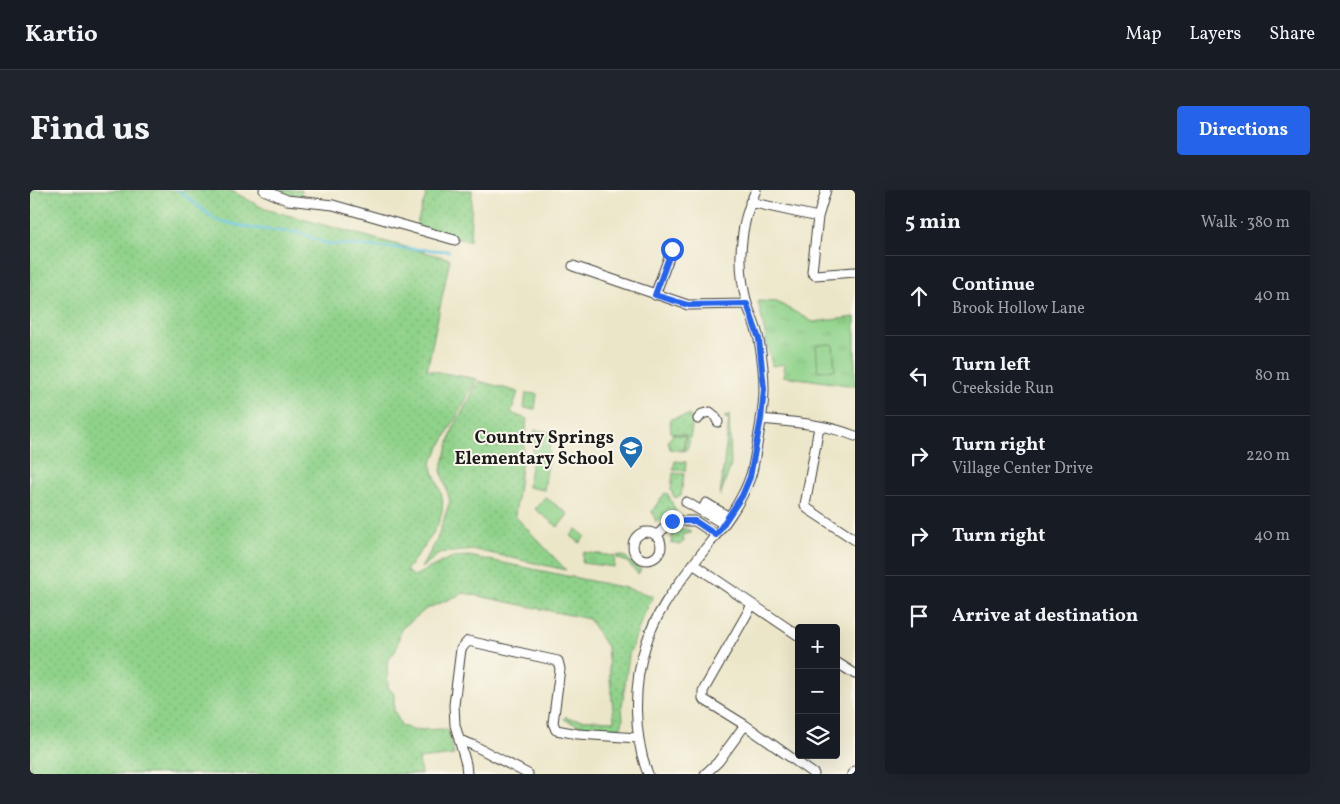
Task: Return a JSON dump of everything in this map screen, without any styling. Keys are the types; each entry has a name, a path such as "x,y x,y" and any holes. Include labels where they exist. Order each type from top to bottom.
{"street":[{"path":"264,190 287,200 333,205 455,240"},
{"path":"648,774 638,738 637,705 640,665 646,642 665,603 715,537 742,496 750,477 761,419 764,389 759,339 747,304 741,262 742,232 750,202 756,190"},
{"path":"826,190 818,217 811,267 812,272 815,275 855,272"},
{"path":"750,202 818,217"},
{"path":"655,295 672,249"},
{"path":"573,266 688,305 747,304"},
{"path":"698,419 702,414 710,412 718,422"},
{"path":"761,419 820,427 846,432 855,436"},
{"path":"820,427 805,505 808,509 855,540"},
{"path":"686,502 702,511 726,520"},
{"path":"658,537 674,524 693,524 715,537"},
{"path":"693,564 795,633"},
{"path":"752,605 703,691 702,699 745,725 814,774"},
{"path":"467,774 454,718 454,693 461,650 468,641 558,661 560,669 553,723 556,730 578,734 638,738"},
{"path":"840,665 855,674"},
{"path":"705,774 718,762 745,725"},
{"path":"459,740 473,745 528,774"},
{"path":"852,774 855,771"}],"green space":[{"path":"30,190 230,190 265,209 450,259 427,370 477,379 431,463 442,497 440,517 431,536 406,571 414,576 452,557 469,556 626,588 653,596 629,655 621,727 592,727 564,719 566,716 568,719 614,721 607,647 589,619 464,593 426,609 401,629 396,650 387,662 388,687 394,694 394,710 401,725 412,730 448,729 454,755 419,759 421,774 31,774"},
{"path":"274,190 302,190 301,197 287,195"},
{"path":"423,190 472,190 470,242 416,226 426,195"},
{"path":"758,301 777,302 813,322 855,317 855,386 783,376 785,364 772,366"},
{"path":"833,344 835,370 818,371 816,345"},
{"path":"479,381 518,392 511,413 527,419 515,516 566,570 476,550 440,553 421,568 436,542 450,501 441,470 453,429"},
{"path":"526,393 537,394 535,409 524,408"},
{"path":"729,414 731,465 720,496 729,420 724,417"},
{"path":"689,415 693,422 688,448 684,451 686,435 671,433 670,419"},
{"path":"535,430 552,432 548,460 532,458"},
{"path":"673,434 685,436 683,451 670,449 668,441"},
{"path":"532,459 548,462 544,490 528,487"},
{"path":"675,461 686,462 685,471 673,470"},
{"path":"673,473 684,474 681,495 675,498 671,491"},
{"path":"665,493 668,494 676,512 656,522 652,511"},
{"path":"545,497 568,514 558,527 535,509"},
{"path":"576,529 585,536 580,543 571,536"},
{"path":"679,529 686,529 691,531 691,533 683,535 684,541 680,545 671,543 672,535"},
{"path":"583,552 615,556 614,567 582,563"},
{"path":"618,555 626,557 632,564 641,569 638,574 627,562 617,558"}],"waterway":[{"path":"178,190 216,220 251,228 300,233 328,244 449,251"}],"place":[{"name":"Country Springs Elementary School","path":"631,469"}],"route":[{"path":"672,249 655,295 688,305 747,304 759,339 764,389 752,470 742,496 729,517 716,535 695,521 672,521"}]}
